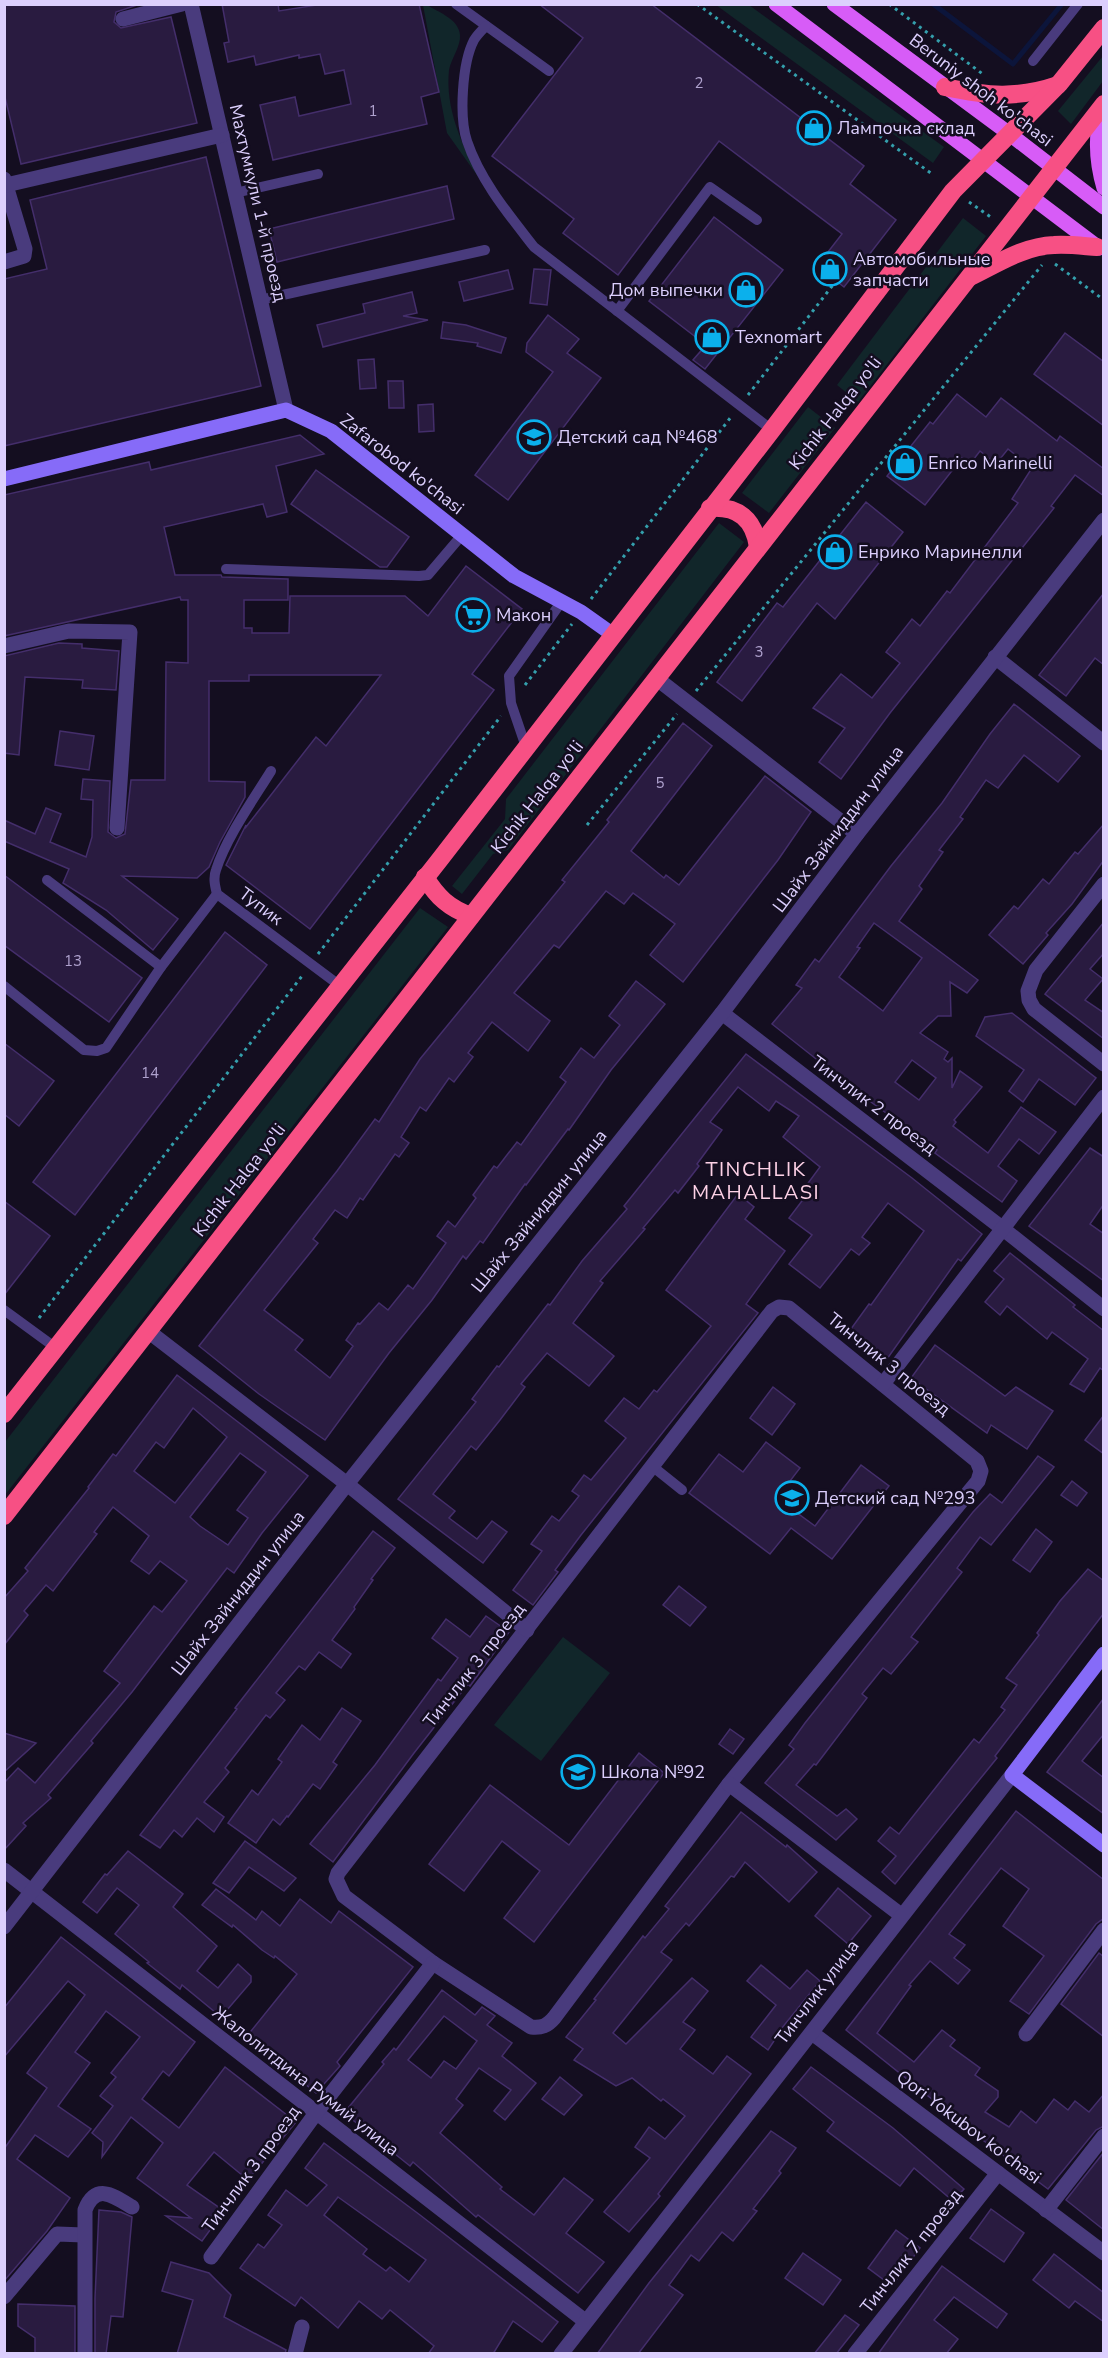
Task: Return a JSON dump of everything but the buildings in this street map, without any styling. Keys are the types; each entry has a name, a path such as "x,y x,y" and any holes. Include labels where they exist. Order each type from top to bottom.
{"highway":[{"path":"4,1414 772,430 953,191 1059,84 1104,28"},
{"path":"945,87 990,96 1039,91 1059,84"},
{"name":"Kichik Halqa yo'li","path":"4,1516 1104,104"},
{"path":"966,279 1014,255 1037,248 1054,245 1100,249"},
{"path":"710,508 726,508 743,514 754,529 758,547"},
{"path":"425,877 434,892 446,904 471,916"}],"main road":[{"path":"776,4 1100,249"},
{"name":"Beruniy shoh ko'chasi","path":"834,4 1104,207"},
{"path":"1104,104 1097,132 1097,147 1104,188"}],"street":[{"path":"123,19 182,4"},
{"name":"Махтумкули 1-й проезд","path":"191,4 286,410"},
{"path":"4,262 24,256 25,249 5,182 222,135"},
{"path":"4,479 286,410"},
{"name":"Zafarobod ko'chasi","path":"286,410 331,431 514,576 581,612 612,634"},
{"name":"Шайх Зайниддин улица","path":"4,1927 347,1484 722,1013 857,834 1104,520"},
{"path":"4,646 69,631 130,632 117,828"},
{"path":"995,657 1104,743"},
{"path":"656,678 857,834"},
{"path":"1104,884 1036,970 1028,991 1029,1000 1034,1009 1104,1064"},
{"name":"Тинчлик 2 проезд","path":"722,1013 1104,1309"},
{"path":"884,1384 1104,1096"},
{"name":"Тинчлик 3 проезд","path":"779,1307 789,1308 884,1384 977,1461 981,1471 978,1481 729,1784 548,2024 540,2028 531,2028 433,1963 344,1896 336,1879 338,1873 652,1466 772,1311 779,1307"},
{"path":"148,1331 347,1484 527,1630"},
{"name":"Тинчлик улица","path":"561,2354 1104,1654"},
{"path":"1012,1775 1104,1845"},
{"path":"729,1784 901,1915"},
{"name":"Жалолитдина Румий улица","path":"4,1870 585,2321"},
{"path":"1026,2034 1104,1930"},
{"name":"Тинчлик 3 проезд","path":"211,2257 316,2113 433,1963"},
{"name":"Qori Yokubov ko'chasi","path":"812,2033 1104,2253"},
{"path":"1046,2210 1104,2136"},
{"name":"Тинчлик 7 проезд","path":"855,2354 998,2173"},
{"path":"85,2354 85,2210 92,2198 98,2194 111,2194 132,2207"},
{"path":"4,2297 57,2234 84,2235"},
{"path":"295,2354 302,2327"}],"lane":[{"path":"456,4 549,71"},
{"path":"1033,61 1078,4"},
{"path":"486,26 474,40 464,71 463,105 466,140 504,208 534,247 772,430"},
{"path":"235,193 318,174"},
{"path":"617,311 710,187 757,220"},
{"path":"260,300 485,249"},
{"path":"226,569 428,575 462,535"},
{"path":"526,747 511,703 509,676 562,601"},
{"name":"Тупик","path":"271,771 236,828 215,871 214,885 217,894 339,985"},
{"path":"47,880 161,967"},
{"path":"4,986 84,1050 96,1051 106,1048 161,967 217,894"},
{"path":"4,1310 56,1348"},
{"path":"652,1466 682,1490"}],"path":[{"path":"697,4 932,174"},
{"path":"889,4 992,80"},
{"path":"969,202 997,222"},
{"path":"587,825 1045,261"},
{"path":"1052,262 1104,300"},
{"path":"30,1329 836,281"}],"green space":[{"path":"423,5 427,5 452,20 459,29 459,44 449,70 450,99 456,126 479,178 447,133"},
{"path":"716,5 749,5 944,147 933,163"},
{"path":"1103,56 1103,81 1071,124 1058,111"},
{"path":"963,218 986,236 858,402 837,385"},
{"path":"808,407 835,428 769,513 742,493"},
{"path":"719,523 744,542 508,850 493,854 462,894 452,886 505,819 506,799"},
{"path":"420,908 448,927 5,1495 5,1442"},
{"path":"563,1637 610,1673 541,1761 494,1725"}],"waterway":[{"path":"933,4 1013,64 1062,4"}],"place":[{"name":"Лампочка склад","path":"814,128"},
{"name":"Автомобильные запчасти","path":"830,269"},
{"name":"Дом выпечки","path":"746,290"},
{"name":"Texnomart","path":"712,337"},
{"name":"Детский сад №468","path":"534,437"},
{"name":"Enrico Marinelli","path":"905,463"},
{"name":"Енрико Маринелли","path":"835,552"},
{"name":"Макон","path":"473,615"},
{"name":"Детский сад №293","path":"792,1498"},
{"name":"Школа №92","path":"578,1772"}],"district":[{"name":"TINCHLIK MAHALLASI","path":"756,1180"}]}
